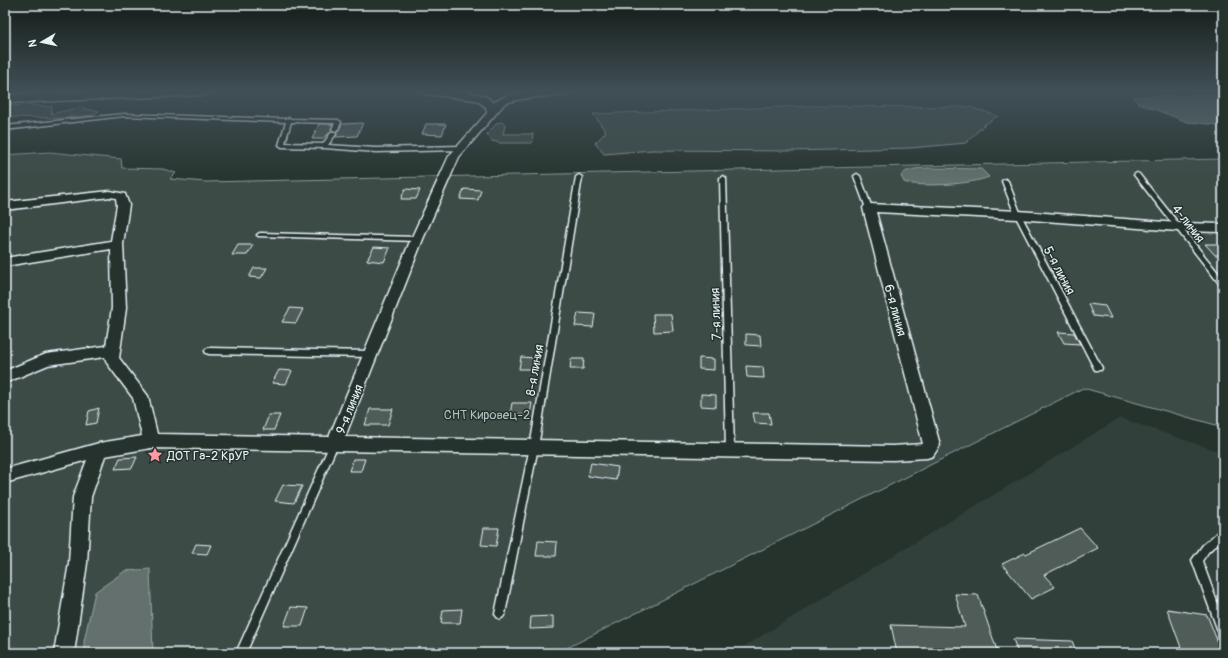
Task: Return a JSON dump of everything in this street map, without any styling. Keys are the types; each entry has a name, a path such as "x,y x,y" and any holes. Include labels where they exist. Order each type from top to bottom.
{"street":[{"name":"9-я линия","path":"334,444 417,239 451,162 460,148 485,122"},
{"path":"5,206 110,194 121,196 123,206 117,244 119,308 112,358 140,396 151,441"},
{"path":"869,208 1018,215 1178,227 1223,228"},
{"name":"6-я линия","path":"730,449 893,453 927,451 932,445 869,208"},
{"path":"5,262 117,244"},
{"path":"5,377 46,360 113,350"},
{"path":"5,476 99,450 151,441 730,449"},
{"path":"64,653 78,563 82,497 99,450"}],"lane":[{"path":"5,128 63,122"},
{"path":"288,122 282,145 325,146 376,150 460,148"},
{"path":"325,146 338,122 333,122"},
{"name":"4-линия","path":"1137,175 1223,284"},
{"name":"6-я линия","path":"857,176 869,208"},
{"name":"8-я линия","path":"500,614 534,447 579,177"},
{"name":"7-я линия","path":"723,178 730,449"},
{"name":"5-я линия","path":"1004,181 1018,215 1098,368"},
{"path":"260,234 417,239"},
{"path":"208,351 370,354"},
{"name":"9-я линия","path":"241,653 334,444"},
{"path":"1223,533 1206,548 1196,560 1223,631"}],"shaded area":[{"path":"1187,122 1223,122 1223,124 1218,125"},
{"path":"927,168 981,169 989,177 971,182 922,185 904,182 901,176 909,170"},
{"path":"1120,418 1223,453 1223,653 733,653"},
{"path":"150,569 153,653 84,653 84,641 95,592 125,571"}],"green space":[{"path":"502,122 505,125 503,134 533,134 532,143 500,143 492,141 487,134 497,123"},
{"path":"599,122 989,122 966,143 911,148 791,151 652,150 604,154 595,143 606,132"},
{"name":"СНТ Кировец-2","path":"49,152 121,159 122,168 163,169 176,173 170,179 206,182 1223,159 1223,427 1083,388 557,653 5,653 5,155"}],"building":[{"path":"363,123 357,136 336,137 336,132 342,124"},
{"path":"319,124 333,124 331,129 332,131 322,139 312,139"},
{"path":"426,124 446,124 442,135 422,134"},
{"path":"405,189 420,190 416,199 401,199"},
{"path":"464,189 481,190 478,200 460,199"},
{"path":"1205,244 1223,244 1223,255 1215,255"},
{"path":"238,245 253,245 247,255 232,255"},
{"path":"374,247 390,248 384,262 367,260"},
{"path":"254,268 267,268 261,278 249,277"},
{"path":"1088,304 1105,306 1111,318 1093,316"},
{"path":"290,308 303,309 296,323 282,322"},
{"path":"578,313 595,314 593,327 575,326"},
{"path":"653,314 671,314 673,331 654,332"},
{"path":"1058,332 1074,333 1080,344 1064,343"},
{"path":"746,334 760,335 761,346 746,345"},
{"path":"521,357 534,358 533,369 519,369"},
{"path":"699,358 714,359 714,370 699,369"},
{"path":"571,359 584,359 583,369 570,369"},
{"path":"746,366 763,367 764,378 747,377"},
{"path":"279,370 292,371 286,384 272,383"},
{"path":"701,394 716,395 716,407 701,406"},
{"path":"512,403 532,403 530,415 510,415"},
{"path":"99,408 96,423 86,425 89,411"},
{"path":"370,409 393,409 388,425 365,425"},
{"path":"753,413 769,413 771,424 755,423"},
{"path":"269,415 280,415 274,430 263,430"},
{"path":"137,457 132,468 115,469 120,458"},
{"path":"353,459 365,459 361,471 349,471"},
{"path":"591,463 618,467 616,480 588,476"},
{"path":"283,485 302,486 294,503 275,501"},
{"path":"484,528 499,528 496,546 481,545"},
{"path":"1080,528 1098,548 1044,575 1055,587 1031,599 1002,564"},
{"path":"538,541 557,542 556,556 536,556"},
{"path":"196,544 211,545 207,554 192,553"},
{"path":"955,594 978,595 998,653 897,653 891,625 965,627"},
{"path":"291,607 308,608 302,626 284,626"},
{"path":"462,609 460,623 441,623 443,610"},
{"path":"1167,609 1207,615 1222,653 1183,653"},
{"path":"553,616 553,628 530,629 531,617"},
{"path":"1013,639 1072,641 1077,653 1018,653"}],"place":[{"name":"ДОТ Га-2 КрУР","path":"155,455"}]}
